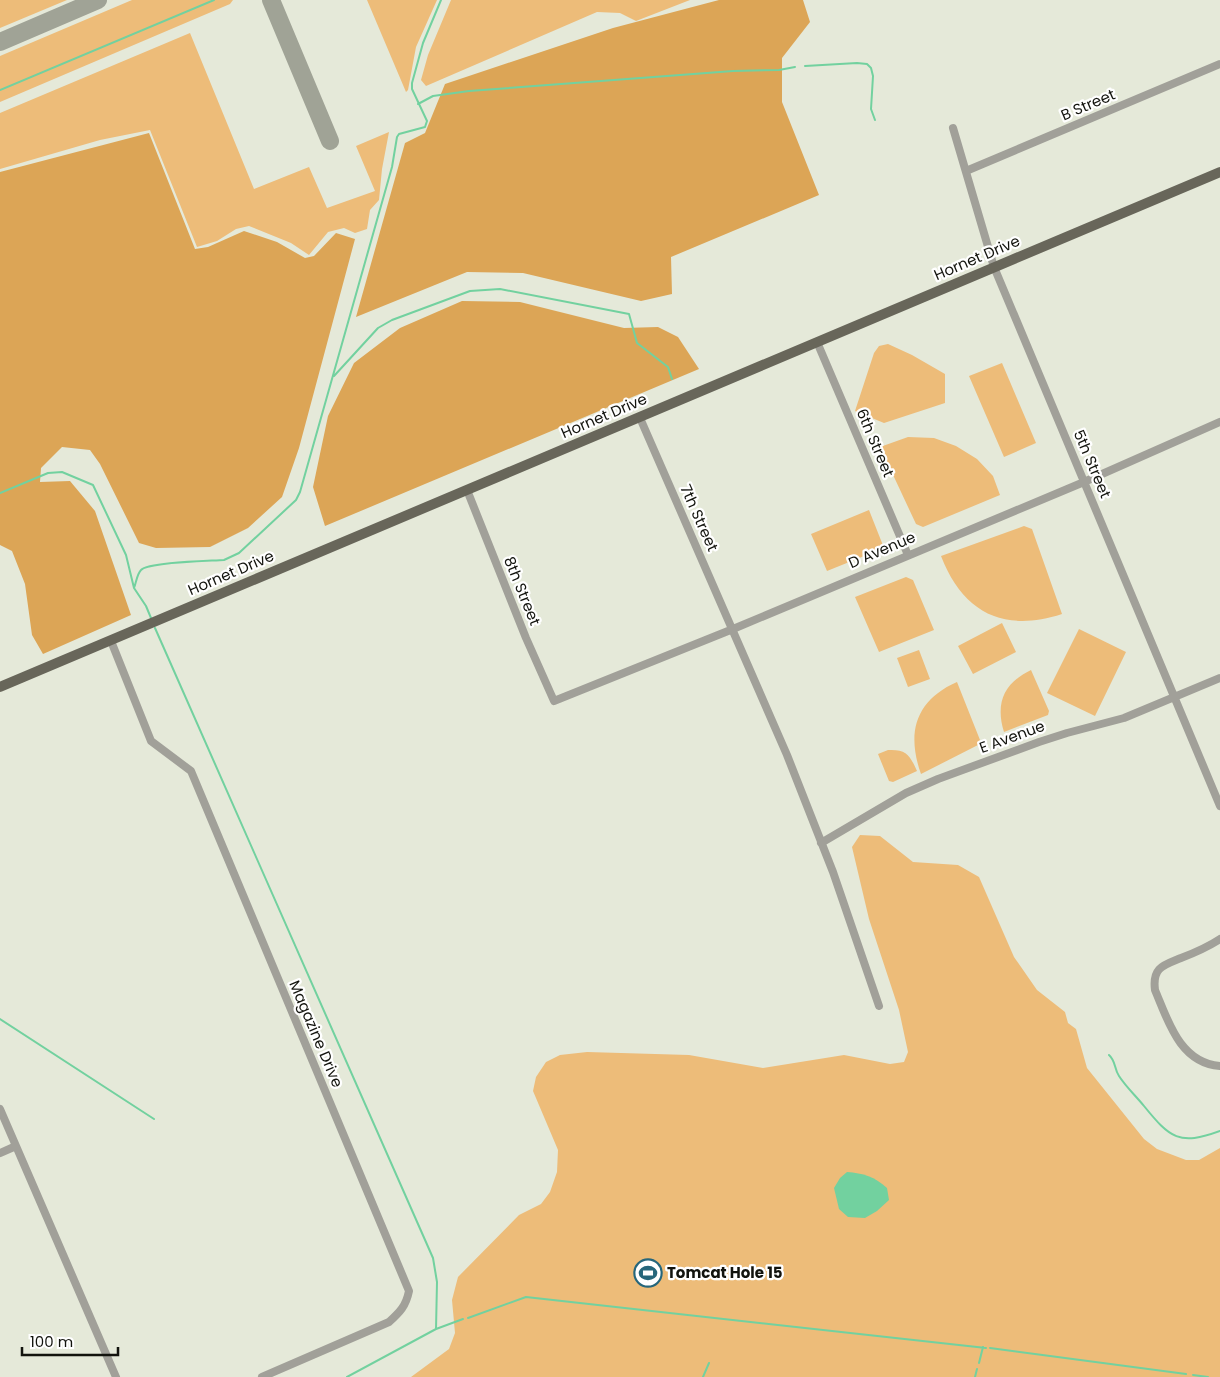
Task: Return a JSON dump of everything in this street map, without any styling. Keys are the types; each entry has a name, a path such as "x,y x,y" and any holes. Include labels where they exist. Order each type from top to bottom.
{"main road":[{"name":"Hornet Drive","path":"0,688 1220,172"}],"street":[{"name":"B Street","path":"966,171 1220,64"},
{"name":"5th Street","path":"952,128 994,267 1220,806"},
{"name":"6th Street","path":"817,342 908,555"},
{"name":"7th Street","path":"640,418 733,629 822,842 879,1006"},
{"name":"D Avenue","path":"554,701 733,629 1084,482 1220,422"},
{"name":"8th Street","path":"468,490 526,638 554,701"},
{"name":"Magazine Drive","path":"111,641 151,741 191,771 409,1291 403,1309 388,1322 262,1377"},
{"name":"E Avenue","path":"822,842 906,793 1039,742 1124,718 1220,678"},
{"path":"1220,939 1180,958 1167,962 1158,971 1154,984 1178,1042 1200,1061 1220,1066"},
{"path":"0,1109 116,1377"},
{"path":"0,1153 16,1146"}],"shaded area":[{"path":"0,0 67,0 0,28"},
{"path":"132,0 233,0 230,4 0,102 0,56"},
{"path":"367,0 437,0 416,47 408,90 406,92"},
{"path":"451,0 690,0 636,21 620,13 597,12 426,86 421,80 428,55"},
{"path":"719,0 803,0 810,22 782,58 782,102 819,195 671,257 672,294 641,301 523,273 467,272 356,317 405,143 425,133 445,84 613,28"},
{"path":"190,33 254,189 309,167 327,208 375,191 356,146 389,132 382,169 379,200 370,210 367,229 355,233 344,228 328,232 309,255 291,243 249,226 236,229 217,241 197,247 150,130 100,140 0,169 0,113"},
{"path":"149,133 195,249 208,247 244,231 277,242 305,258 314,256 336,233 355,239 299,448 282,497 248,528 210,547 156,548 139,543 100,464 90,450 62,447 41,468 40,482 70,481 95,511 131,615 43,654 32,635 25,584 12,551 0,545 0,172"},
{"path":"462,301 520,302 624,328 658,327 678,337 699,369 325,526 313,487 328,416 354,363 400,328"},
{"path":"888,344 945,374 945,403 884,423 855,411 874,353 879,346"},
{"path":"1002,363 1036,443 1004,457 969,376"},
{"path":"908,437 934,438 956,446 977,459 993,476 1000,495 923,527 916,524 880,447"},
{"path":"869,510 884,548 827,571 811,534"},
{"path":"1024,526 1032,529 1062,614 1022,621 1004,619 988,614 961,592 950,576 941,556"},
{"path":"906,577 913,580 934,630 879,652 855,597"},
{"path":"1002,623 1016,652 973,674 958,646"},
{"path":"1079,629 1126,652 1095,716 1047,693"},
{"path":"919,650 930,679 908,687 897,658"},
{"path":"1031,670 1049,711 1048,715 1004,732 1001,722 1001,703 1004,695 1014,681"},
{"path":"957,682 980,740 978,745 921,774 915,744 915,731 918,719 932,698 943,689"},
{"path":"888,750 907,754 917,771 893,782 889,781 878,754"},
{"path":"860,835 880,836 913,862 958,865 979,877 1014,957 1037,990 1065,1012 1068,1023 1076,1029 1087,1068 1144,1139 1157,1149 1186,1160 1199,1160 1220,1148 1220,1377 411,1377 449,1349 455,1333 452,1300 458,1277 519,1215 541,1204 550,1192 557,1172 558,1150 533,1091 536,1077 546,1062 560,1055 587,1052 689,1055 763,1068 844,1055 890,1064 904,1062 908,1052 899,1010 869,919 852,847"},
{"path":"847,1172 858,1173 878,1181 887,1188 889,1200 877,1211 865,1218 848,1217 839,1209 834,1188 840,1178"}],"waterway":[{"path":"0,90 214,0"},
{"path":"134,588 141,570 146,567 194,561 224,560 239,553 296,500 300,492 392,167 397,137 399,134 425,127 427,121 412,89 412,83 423,43 441,0"},
{"path":"805,66 867,64 871,68 873,76 871,109 875,120"},
{"path":"418,104 433,96 469,91 733,71 779,70 795,67"},
{"path":"334,376 378,328 392,320 470,291 500,289 629,314 637,343 668,367 672,379"},
{"path":"0,493 48,473 62,472 93,485 126,555 134,588 146,606 151,618"},
{"path":"155,628 433,1258 437,1282 436,1329"},
{"path":"0,1019 154,1119"},
{"path":"1109,1055 1113,1060 1117,1073 1125,1084 1161,1126 1169,1132 1176,1136 1194,1138 1220,1131"},
{"path":"468,1318 526,1297 986,1348"},
{"path":"347,1377 436,1329 463,1319"},
{"path":"979,1363 983,1347"},
{"path":"990,1348 1186,1374"},
{"path":"703,1377 709,1363"},
{"path":"975,1377 977,1369"},
{"path":"1193,1375 1208,1377"}],"taxiway":[{"path":"0,42 98,0"},
{"path":"271,0 330,141"}],"place":[{"name":"Tomcat Hole 15","path":"648,1273"}]}
